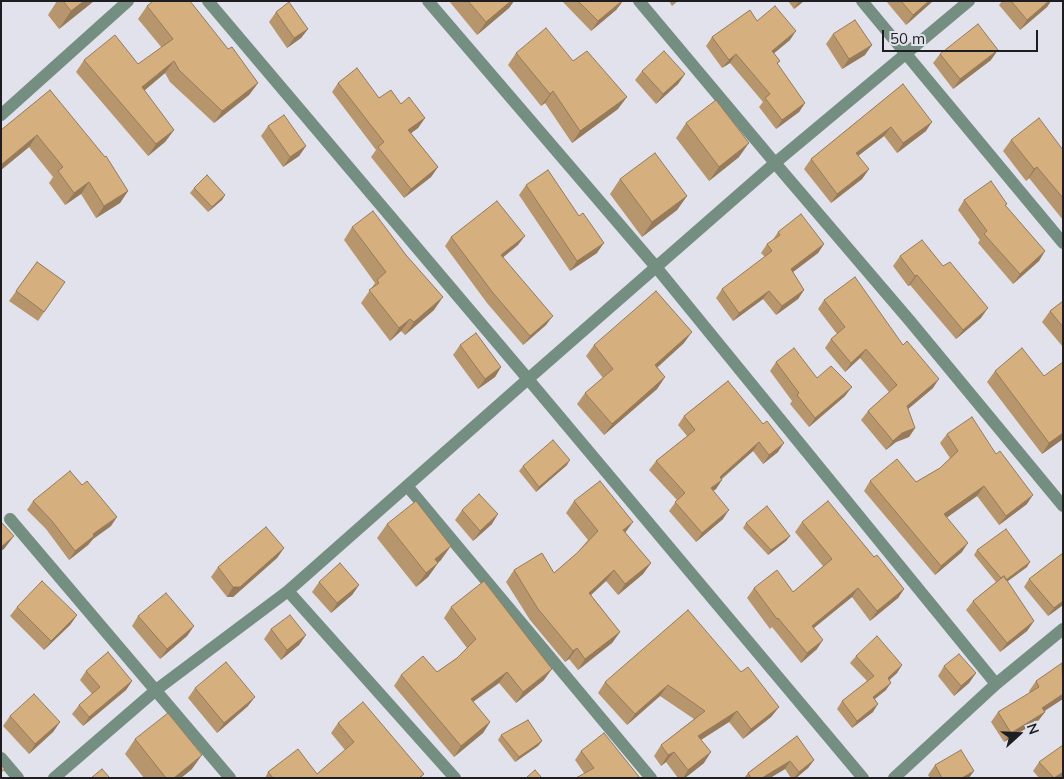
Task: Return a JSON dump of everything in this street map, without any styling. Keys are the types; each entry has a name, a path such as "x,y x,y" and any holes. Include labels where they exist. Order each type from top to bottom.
{"street":[{"path":"1,115 128,1"},
{"path":"208,1 528,378 863,778"},
{"path":"428,1 656,267 996,684"},
{"path":"639,1 910,321 1063,506"},
{"path":"862,1 1063,243"},
{"path":"54,778 156,690 288,591 528,378 775,163 969,1"},
{"path":"408,486 652,778"},
{"path":"10,519 230,778"},
{"path":"288,591 454,778"},
{"path":"894,778 996,684 1063,629"},
{"path":"1,758 18,778"}],"building":[{"path":"63,1 84,1 71,11"},
{"path":"153,1 190,1 228,49 232,47 258,83 222,111 179,70 174,61 142,87 174,130 156,144 84,60 115,35 138,64 173,39 147,6"},
{"path":"468,1 511,1 486,22"},
{"path":"578,1 622,1 598,21"},
{"path":"901,1 929,1 913,15"},
{"path":"1011,1 1049,1 1027,20"},
{"path":"289,2 308,29 294,38 276,12"},
{"path":"775,6 796,31 772,51 780,61 777,63 805,103 782,120 765,98 770,94 736,54 729,60 712,37 750,10 757,21"},
{"path":"855,20 872,45 849,59 833,34"},
{"path":"978,24 998,50 960,79 940,54"},
{"path":"546,28 573,61 587,51 627,97 580,131 553,91 550,94 516,53"},
{"path":"664,51 685,74 663,94 642,71"},
{"path":"357,68 379,98 391,90 401,104 409,97 425,118 408,130 438,167 411,189 378,147 384,142 338,83"},
{"path":"903,84 932,122 903,143 891,127 856,153 869,169 837,194 811,159"},
{"path":"50,90 106,156 128,191 104,206 89,182 74,193 58,171 63,167 37,135 1,165 1,130"},
{"path":"716,100 749,143 719,167 686,123"},
{"path":"284,115 306,146 290,157 268,126"},
{"path":"1039,118 1063,150 1063,198 1037,167 1034,169 1011,140"},
{"path":"655,153 687,196 652,222 620,179"},
{"path":"548,170 579,216 583,213 604,243 577,261 526,185"},
{"path":"207,175 225,195 212,207 194,188"},
{"path":"991,181 1007,204 1005,205 1045,251 1020,274 984,234 987,231 964,200"},
{"path":"497,201 525,236 501,255 553,316 530,336 493,293 451,237"},
{"path":"373,211 406,255 443,297 414,322 410,319 399,328 369,290 379,283 377,280 386,272 352,227"},
{"path":"801,214 824,244 791,269 804,290 782,306 769,291 739,313 722,289 772,251 767,244 780,235 778,232"},
{"path":"922,240 943,266 950,262 988,308 963,330 917,275 915,276 900,256"},
{"path":"37,262 65,282 44,312 16,291"},
{"path":"855,277 903,345 907,341 939,379 907,406 915,428 902,433 893,441 868,411 897,385 866,349 851,363 831,339 845,327 824,300"},
{"path":"656,291 692,332 655,365 665,377 612,424 585,393 613,369 594,345"},
{"path":"1063,301 1063,327 1050,311"},
{"path":"476,333 501,367 485,379 460,345"},
{"path":"794,348 817,378 831,366 852,387 815,418 797,395 799,393 776,362"},
{"path":"1022,348 1044,376 1063,362 1063,433 1049,443 995,371"},
{"path":"728,381 763,424 767,421 784,443 769,455 759,442 720,477 722,480 711,488 729,510 702,533 675,502 685,493 656,461 695,430 684,416"},
{"path":"972,417 996,454 1000,451 1033,495 1006,516 984,486 944,514 968,543 941,566 870,481 897,459 916,482 940,468 958,451 947,434"},
{"path":"553,440 570,460 539,487 523,466"},
{"path":"70,471 82,485 87,481 117,517 93,534 94,536 75,551 52,521 33,501"},
{"path":"600,481 633,522 623,530 651,563 625,584 614,570 589,593 620,632 585,659 577,648 573,651 538,609 514,570 542,553 554,573 577,553 598,531 574,501"},
{"path":"479,494 498,514 480,531 462,510"},
{"path":"416,501 451,546 435,559 438,563 426,573 387,524"},
{"path":"828,501 874,557 877,555 904,589 877,611 858,588 812,626 823,640 807,653 777,619 754,588 777,570 793,592 832,559 802,522"},
{"path":"767,506 790,536 771,550 746,523"},
{"path":"1,522 14,536 1,547"},
{"path":"266,527 284,548 240,587 233,587 218,567"},
{"path":"1006,529 1030,562 1006,580 1004,576 1001,578 977,550"},
{"path":"1063,553 1063,601 1054,608 1029,579"},
{"path":"340,563 359,585 337,603 319,582"},
{"path":"1004,576 1034,621 1007,643 973,601"},
{"path":"42,581 77,615 51,641 17,607"},
{"path":"484,581 552,669 523,692 507,672 471,699 490,722 461,746 401,675 423,656 437,672 457,658 476,639 451,607"},
{"path":"166,593 194,626 167,649 138,616"},
{"path":"688,610 741,672 748,667 779,707 751,729 737,711 698,736 711,752 688,770 674,752 668,755 661,745 705,711 668,685 635,714 605,682"},
{"path":"290,615 306,635 287,650 271,629"},
{"path":"877,636 902,665 888,678 891,683 873,697 878,704 857,721 842,701 874,676 856,656"},
{"path":"108,652 132,681 89,717 79,705 100,687 86,671"},
{"path":"959,654 976,673 961,686 944,666"},
{"path":"226,662 255,697 224,723 195,688"},
{"path":"1062,663 1063,694 1042,708 1045,712 1011,733 998,712 1039,687 1036,681"},
{"path":"34,694 60,722 35,744 10,716"},
{"path":"363,702 424,774 419,778 273,778 268,772 298,749 317,774 354,742 338,723"},
{"path":"168,713 202,755 174,778 166,778 135,739"},
{"path":"528,720 542,741 519,757 501,735"},
{"path":"604,733 640,778 576,778 594,768 581,751"},
{"path":"797,736 814,760 799,772 790,761 762,778 751,778 748,773"},
{"path":"1063,745 1063,772 1054,778 1039,762"},
{"path":"961,750 974,771 962,778 942,778 935,765"},
{"path":"102,769 110,778 91,778"},
{"path":"535,770 542,778 526,778"}]}
